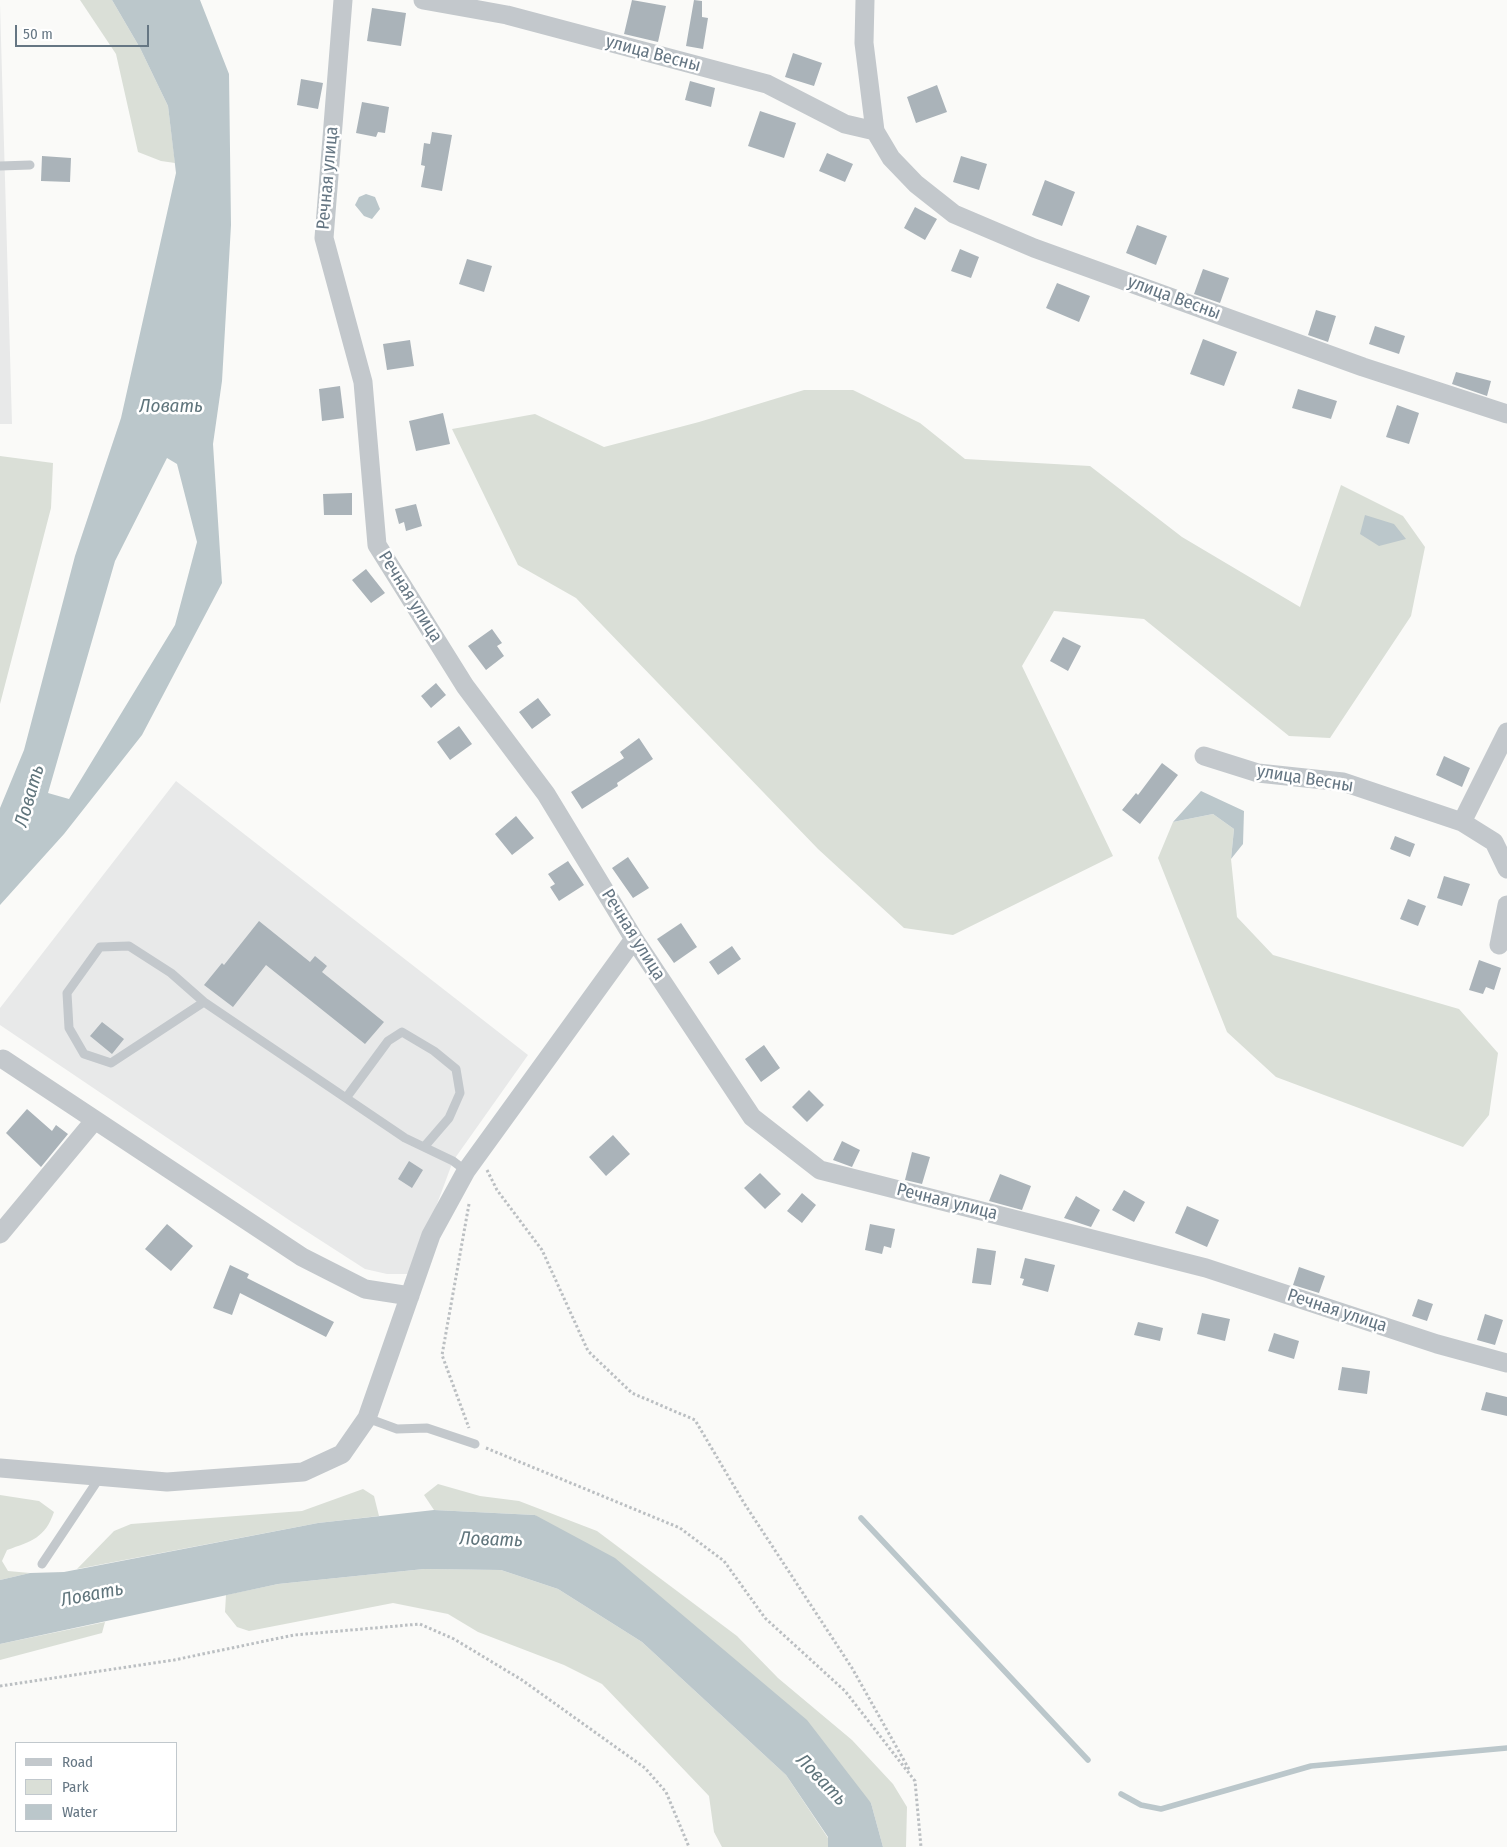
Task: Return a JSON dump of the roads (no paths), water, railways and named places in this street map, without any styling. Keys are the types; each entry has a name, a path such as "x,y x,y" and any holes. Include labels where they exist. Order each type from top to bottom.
{"street":[{"name":"Речная улица","path":"343,0 324,238 364,382 377,545 465,686 546,794 634,939 752,1117 820,1170 1206,1268 1437,1344 1507,1363"},
{"name":"улица Весны","path":"423,0 507,15 767,84 845,124 875,131"},
{"name":"улица Весны","path":"865,0 864,44 875,131 892,158 916,184 954,214 1034,248 1363,367 1507,414"},
{"path":"1462,822 1507,732"},
{"name":"улица Весны","path":"1204,756 1258,773 1343,782 1462,822 1494,842 1507,869"},
{"path":"1499,945 1507,905"},
{"path":"0,1468 167,1482 303,1472 342,1454 368,1418 431,1235 466,1171 634,939"},
{"path":"2,1059 302,1257 365,1289 410,1296"},
{"path":"0,1234 94,1121"}],"lane":[{"path":"0,166 30,165"},
{"path":"204,1002 111,1063 84,1054 69,1028 68,993 100,947 129,946 171,973 204,1002 405,1138 453,1161 466,1171"},
{"path":"346,1098 388,1041 402,1032 434,1051 456,1069 460,1093 449,1118 424,1147"},
{"path":"368,1418 397,1430 427,1428 475,1444"},
{"path":"42,1564 101,1477"}],"water":[{"name":"Ловать","path":"112,0 200,0 229,74 231,225 222,381 213,444 222,583 142,735 64,834 0,905 0,808 24,750 75,556 121,418 176,173 168,106 140,48","holes":["167,458 177,464 197,542 175,625 69,799 48,793 115,561"]},
{"path":"366,194 375,197 380,209 372,219 364,216 355,205 359,197"},
{"path":"1365,515 1394,524 1406,539 1379,546 1360,534"},
{"path":"1201,791 1244,811 1243,844 1231,859 1234,829 1213,814 1173,822"},
{"name":"Ловать","path":"434,1510 535,1515 615,1558 807,1720 871,1803 883,1847 828,1847 828,1837 786,1775 642,1642 558,1589 501,1570 424,1569 278,1584 0,1644 0,1580 30,1573 64,1572 318,1523"}],"waterway":[{"path":"861,1518 1088,1760"},
{"path":"1121,1794 1141,1805 1161,1809 1311,1766 1507,1748"}]}
